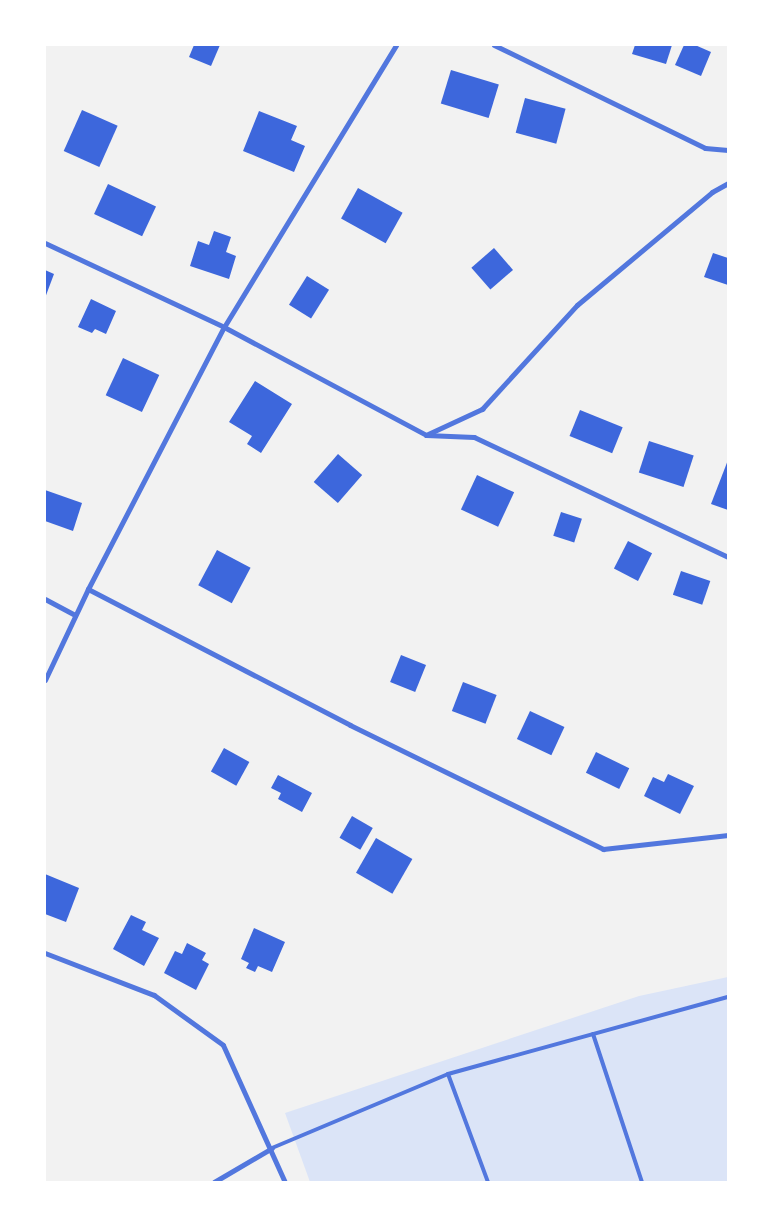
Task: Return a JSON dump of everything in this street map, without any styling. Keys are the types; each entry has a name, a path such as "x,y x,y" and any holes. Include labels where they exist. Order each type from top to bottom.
{"street":[{"path":"45,680 88,589 224,327 396,45"},
{"path":"494,45 704,148 728,150"},
{"path":"426,435 482,408 577,305 712,192 728,183"},
{"path":"45,243 224,327 426,435 474,437 728,557"},
{"path":"88,589 350,725 603,849 728,835"},
{"path":"45,599 75,615"},
{"path":"45,953 154,995 223,1045 286,1182"},
{"path":"214,1182 272,1148"}],"lane":[{"path":"272,1148 448,1074 728,997"},
{"path":"593,1034 642,1182"},
{"path":"448,1074 488,1182"}],"shaded area":[{"path":"728,977 728,1182 310,1182 285,1113 639,996"}],"building":[{"path":"194,45 220,45 211,66 189,57"},
{"path":"635,45 672,45 666,64 632,54"},
{"path":"684,45 695,45 711,52 701,76 675,65"},
{"path":"451,70 499,85 489,118 441,103"},
{"path":"525,98 566,109 556,144 516,133"},
{"path":"82,110 118,126 99,167 64,151"},
{"path":"259,111 297,126 291,140 305,146 294,172 243,151"},
{"path":"108,184 156,206 142,236 94,214"},
{"path":"358,188 403,213 386,243 341,219"},
{"path":"214,231 231,237 226,252 236,256 229,279 190,266 198,241 209,245"},
{"path":"494,248 513,270 490,290 471,268"},
{"path":"713,253 728,258 728,285 704,277"},
{"path":"45,270 54,274 45,298"},
{"path":"307,276 329,290 311,319 289,305"},
{"path":"91,299 116,311 106,334 95,329 92,333 78,327"},
{"path":"123,358 159,375 142,412 106,395"},
{"path":"255,381 292,404 261,453 247,444 252,436 229,422"},
{"path":"580,410 623,427 612,453 570,436"},
{"path":"649,441 694,456 684,487 639,472"},
{"path":"338,454 362,475 338,503 314,482"},
{"path":"728,460 728,510 711,504"},
{"path":"477,475 514,492 498,527 461,509"},
{"path":"45,490 82,503 73,531 45,521"},
{"path":"561,512 582,519 574,543 553,536"},
{"path":"628,541 652,553 638,581 614,569"},
{"path":"217,550 251,568 232,603 198,585"},
{"path":"681,571 710,581 702,605 673,595"},
{"path":"401,655 426,665 415,692 390,682"},
{"path":"463,682 497,695 485,724 452,711"},
{"path":"530,711 564,727 551,755 517,739"},
{"path":"224,748 249,762 236,786 211,772"},
{"path":"596,752 629,768 619,789 586,773"},
{"path":"668,774 694,786 680,814 644,796 653,777 664,782"},
{"path":"278,775 312,793 302,812 278,799 281,793 271,788"},
{"path":"352,816 373,828 360,850 340,838"},
{"path":"376,838 412,859 392,894 356,873"},
{"path":"45,874 79,888 66,922 45,914"},
{"path":"131,915 146,922 142,930 159,938 144,966 113,949"},
{"path":"254,928 285,942 272,972 258,966 255,972 246,968 249,963 241,959"},
{"path":"187,943 206,953 202,960 209,964 196,990 164,973 175,951 182,954"}]}
